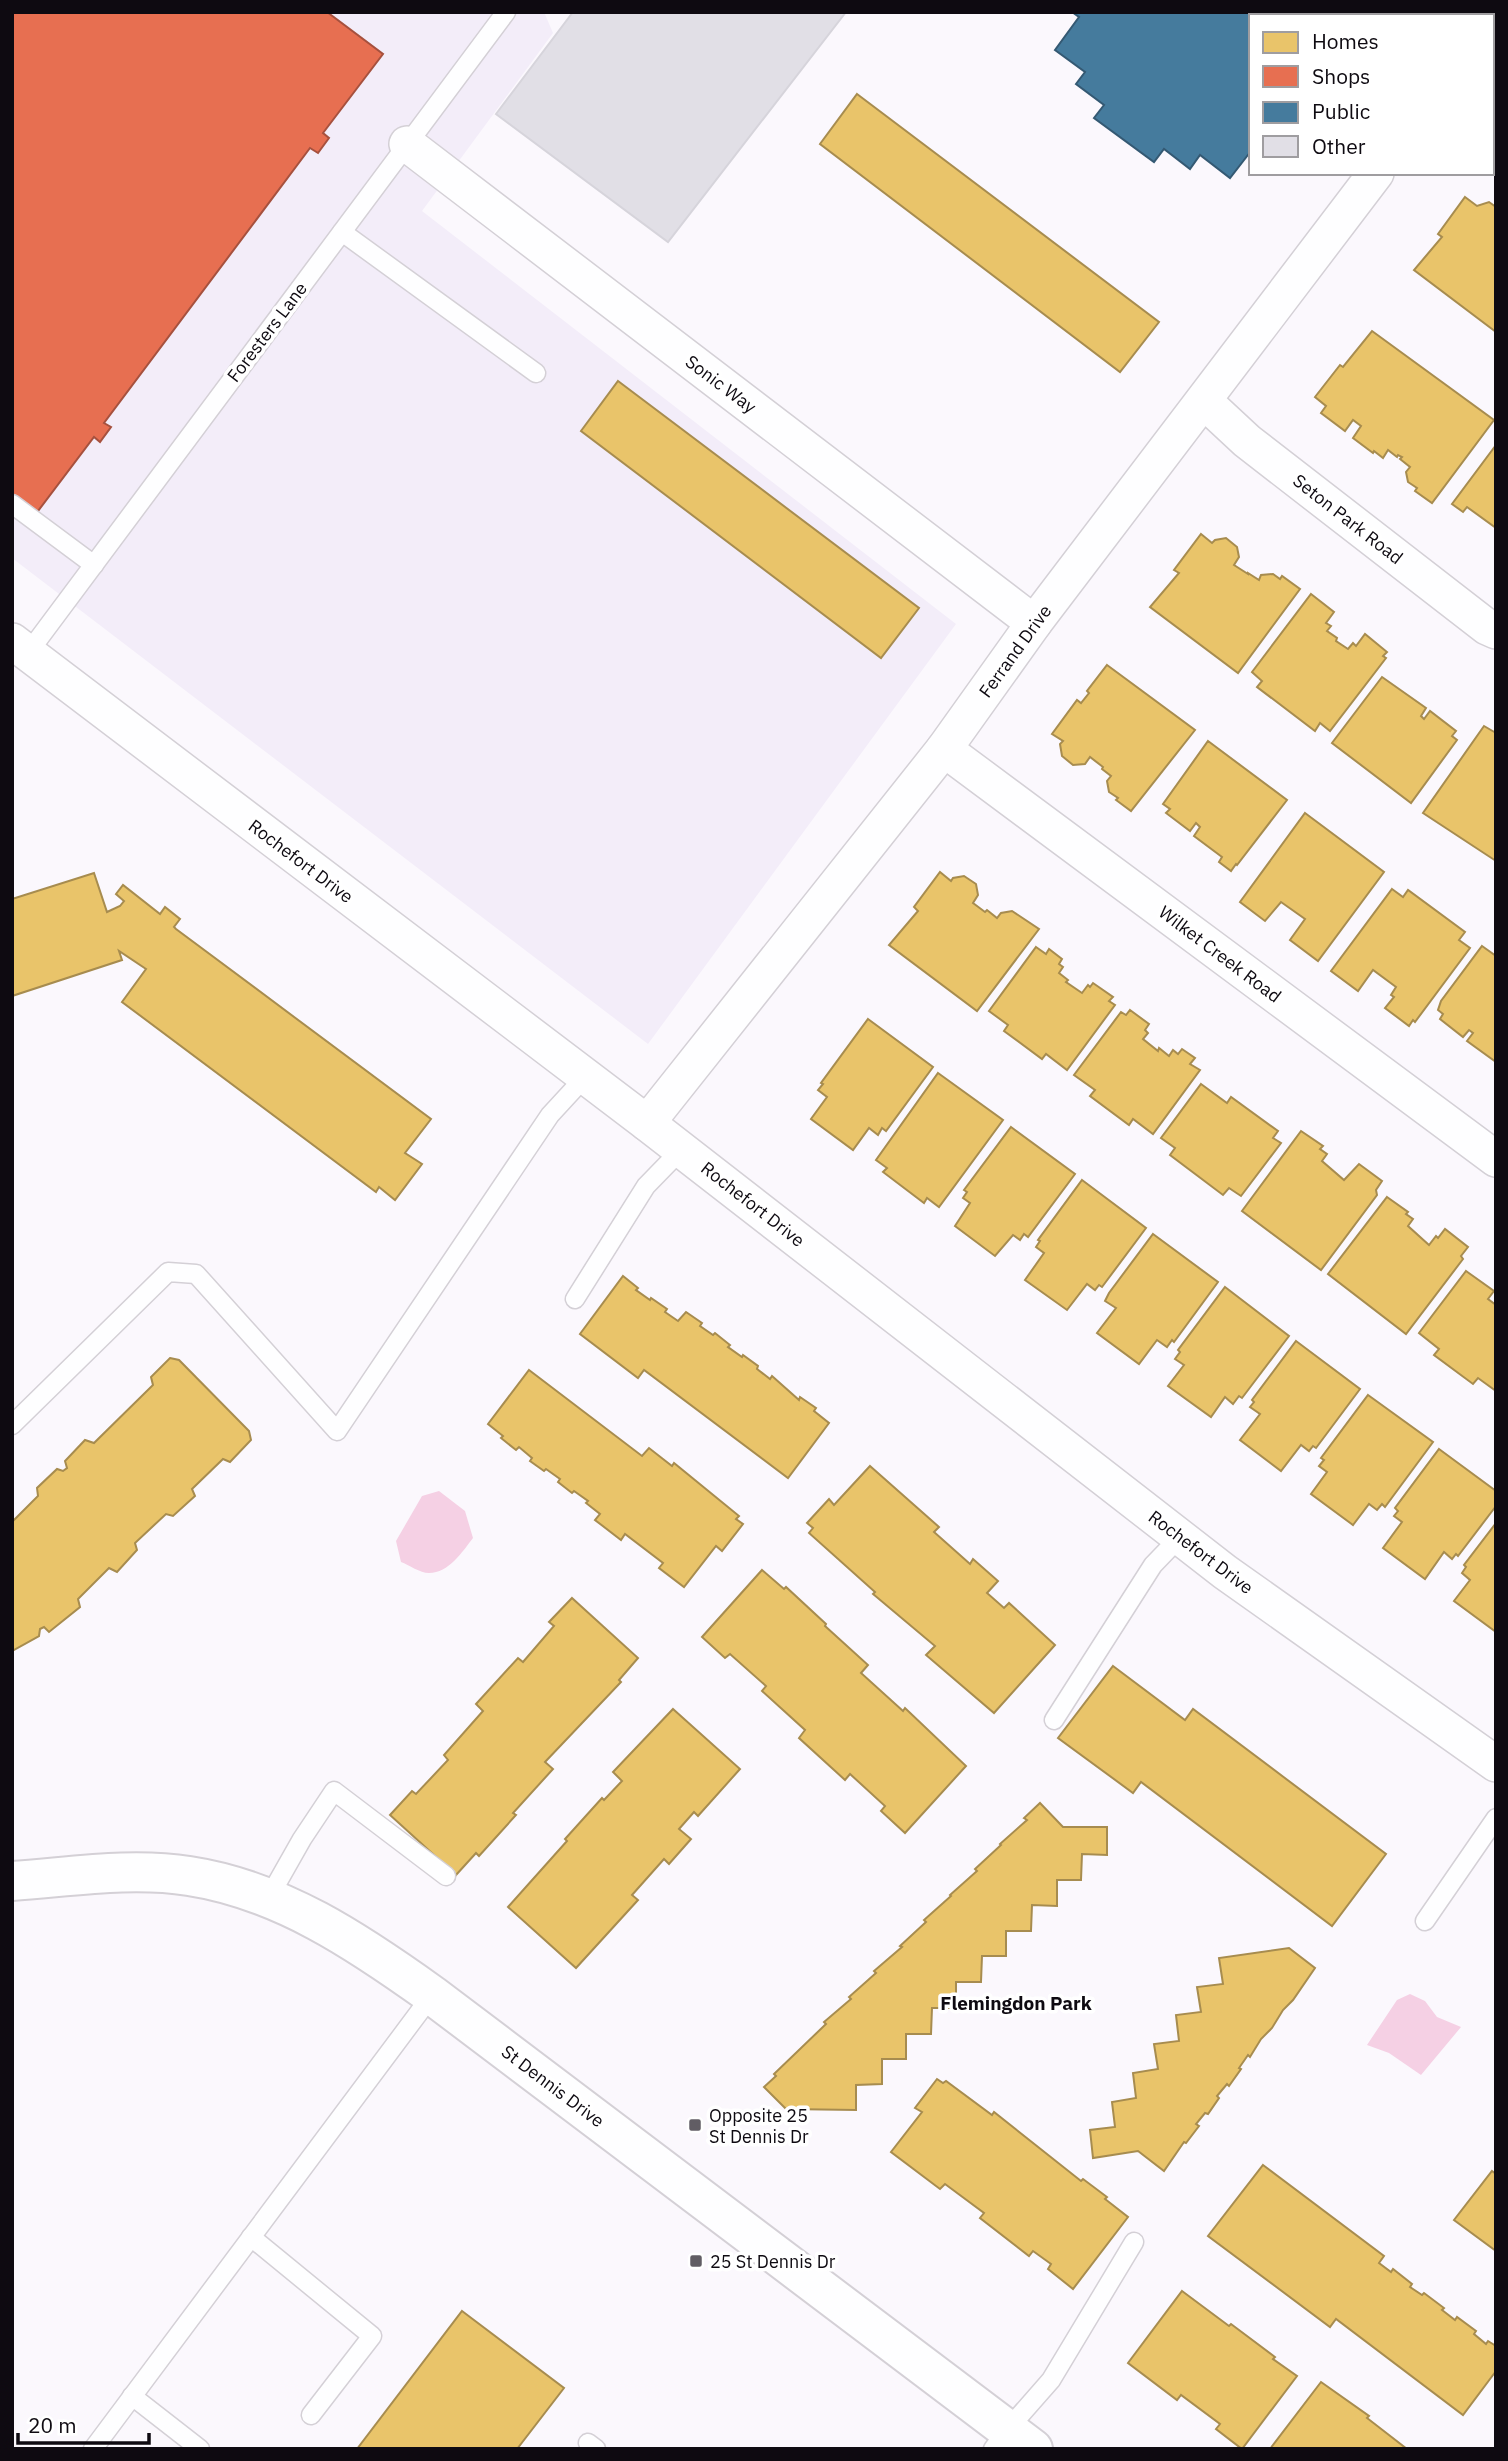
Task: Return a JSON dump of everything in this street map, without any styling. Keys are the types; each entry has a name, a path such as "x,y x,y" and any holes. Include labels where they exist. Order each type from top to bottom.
{"street":[{"name":"Sonic Way","path":"407,144 1034,623"},
{"name":"Ferrand Drive","path":"647,1123 944,749 1034,623 1374,175"},
{"name":"Seton Park Road","path":"1204,401 1247,441 1487,627 1496,631"},
{"name":"Rochefort Drive","path":"20,647 682,1149 1225,1572 1496,1764"},
{"name":"Wilket Creek Road","path":"944,749 1496,1159"},
{"name":"St Dennis Drive","path":"12,1881 85,1873 188,1876 231,1886 268,1899 331,1927 367,1948 432,1995 1011,2442"}],"lane":[{"name":"Foresters Lane","path":"20,647 94,565 506,12"},
{"path":"342,232 536,373"},
{"path":"12,504 94,565"},
{"path":"12,1424 168,1272 196,1274 337,1431 550,1115 585,1077"},
{"path":"575,1299 646,1186 682,1149"},
{"path":"1054,1720 1153,1564 1181,1537"},
{"path":"268,1899 302,1839 334,1791 446,1876"},
{"path":"1426,1921 1496,1818"},
{"path":"93,2449 432,1995"},
{"path":"251,2237 372,2336 311,2415"},
{"path":"1011,2442 1134,2242"},
{"path":"132,2396 200,2449"}],"shaded area":[{"path":"12,12 544,12 553,33 422,211 956,624 648,1044 12,558"},
{"path":"439,1491 465,1511 473,1538 449,1566 426,1573 401,1562 396,1541 422,1496"},
{"path":"1410,1994 1425,2001 1437,2017 1461,2027 1421,2075 1389,2053 1367,2045 1397,2000"}],"building: Homes":[{"path":"857,94 1159,322 1120,372 820,144"},
{"path":"1465,197 1477,206 1489,202 1496,207 1496,332 1414,270 1442,237 1438,234"},
{"path":"1372,331 1494,420 1432,503 1415,491 1417,488 1408,482 1406,472 1410,467 1400,459 1402,457 1397,457 1388,450 1383,458 1374,451 1373,453 1353,438 1361,426 1353,420 1345,431 1321,413 1326,406 1315,397"},
{"path":"618,381 919,608 881,658 581,431"},
{"path":"1496,445 1496,528 1467,507 1463,512 1452,504"},
{"path":"1201,534 1212,543 1226,538 1237,547 1239,557 1234,565 1248,574 1259,580 1261,575 1273,574 1280,579 1282,576 1300,589 1238,673 1150,607 1179,573 1174,570"},
{"path":"1311,594 1334,612 1326,623 1331,626 1327,631 1337,638 1336,641 1348,649 1353,643 1356,646 1365,634 1387,652 1383,656 1386,658 1330,731 1320,723 1315,731 1257,687 1262,681 1252,672"},
{"path":"1107,665 1195,730 1131,811 1109,792 1107,781 1111,776 1103,767 1090,757 1085,764 1073,765 1062,756 1060,744 1063,741 1052,734 1077,700 1081,703 1089,693 1087,691"},
{"path":"1382,677 1426,708 1421,716 1424,719 1430,711 1456,731 1452,736 1457,740 1411,803 1332,743"},
{"path":"1484,726 1496,733 1496,861 1423,813"},
{"path":"1208,741 1287,800 1231,871 1219,862 1222,857 1194,836 1200,827 1196,823 1190,831 1166,813 1170,809 1163,804"},
{"path":"1305,813 1384,872 1318,961 1290,940 1305,919 1281,902 1265,921 1240,902"},
{"path":"940,872 951,881 964,876 976,884 978,895 973,903 985,912 987,910 997,918 1001,913 1012,911 1039,929 977,1011 889,945 918,911 914,907"},
{"path":"94,873 107,912 124,901 116,894 123,885 160,914 165,907 180,919 174,927 176,929 431,1119 405,1153 422,1164 395,1200 379,1187 376,1192 122,1002 146,969 119,951 122,960 12,996 12,899"},
{"path":"1392,889 1403,897 1408,890 1465,932 1459,940 1470,948 1415,1022 1413,1020 1409,1026 1385,1008 1394,997 1391,995 1396,987 1373,970 1358,991 1331,971"},
{"path":"1482,946 1496,956 1496,1062 1467,1041 1473,1033 1469,1030 1463,1037 1440,1019 1443,1014 1438,1010 1441,1001"},
{"path":"1036,947 1046,954 1049,949 1062,959 1059,964 1063,967 1059,973 1068,980 1066,982 1082,993 1093,983 1113,997 1109,1001 1115,1005 1067,1070 1046,1054 1042,1059 1004,1031 1008,1025 989,1011"},
{"path":"1130,1010 1149,1024 1145,1030 1148,1033 1143,1039 1169,1056 1173,1050 1178,1054 1182,1049 1195,1058 1190,1064 1200,1070 1153,1134 1133,1119 1129,1125 1090,1096 1095,1090 1074,1075 1121,1012 1126,1015"},
{"path":"868,1019 933,1067 886,1131 882,1128 878,1135 869,1128 853,1150 811,1119 827,1097 818,1090 823,1084 821,1083"},
{"path":"938,1073 1003,1120 939,1207 927,1198 924,1203 883,1172 887,1168 876,1160"},
{"path":"1201,1084 1227,1103 1231,1097 1278,1131 1273,1138 1281,1143 1241,1196 1229,1188 1223,1195 1170,1155 1175,1148 1161,1138"},
{"path":"1011,1127 1075,1174 1028,1237 1024,1234 1020,1240 1013,1235 995,1256 955,1226 970,1203 963,1198 967,1192 964,1190"},
{"path":"1301,1131 1323,1146 1320,1149 1327,1154 1322,1161 1344,1180 1359,1164 1382,1181 1376,1190 1377,1195 1321,1270 1242,1211"},
{"path":"1082,1180 1146,1228 1102,1287 1099,1285 1095,1290 1087,1284 1067,1310 1025,1280 1044,1253 1036,1247 1040,1241 1038,1240"},
{"path":"1387,1197 1408,1212 1406,1214 1413,1219 1408,1226 1429,1245 1445,1229 1468,1247 1461,1256 1463,1259 1406,1334 1328,1274"},
{"path":"1153,1234 1218,1282 1174,1342 1172,1340 1167,1347 1157,1340 1139,1364 1097,1333 1116,1308 1105,1301 1109,1293"},
{"path":"1466,1271 1494,1291 1488,1299 1496,1305 1496,1391 1478,1378 1473,1384 1434,1355 1439,1349 1419,1333"},
{"path":"623,1276 638,1288 636,1290 667,1309 665,1312 678,1321 686,1312 702,1323 700,1326 713,1335 715,1333 730,1345 728,1347 758,1366 757,1369 770,1379 772,1376 799,1400 800,1397 816,1408 814,1411 829,1423 788,1478 644,1370 638,1378 580,1334"},
{"path":"1225,1287 1289,1336 1242,1398 1239,1396 1233,1404 1225,1397 1211,1417 1168,1386 1184,1365 1175,1359 1180,1352 1178,1350"},
{"path":"1296,1341 1360,1389 1316,1448 1313,1446 1309,1451 1301,1445 1281,1471 1240,1440 1260,1414 1250,1407 1254,1402 1252,1400"},
{"path":"170,1358 179,1360 249,1431 251,1440 230,1462 223,1459 192,1489 195,1496 173,1516 166,1514 135,1543 137,1550 117,1572 109,1568 78,1599 80,1607 49,1632 44,1627 40,1629 39,1636 12,1651 12,1522 38,1496 37,1488 57,1469 63,1471 67,1468 65,1461 85,1440 94,1443 153,1385 151,1377"},
{"path":"529,1370 642,1456 649,1448 672,1466 674,1463 739,1516 736,1519 743,1524 722,1551 716,1546 684,1587 659,1568 663,1563 625,1534 621,1540 595,1520 600,1514 586,1503 588,1501 574,1491 572,1493 558,1482 560,1479 546,1469 544,1471 530,1461 532,1458 519,1447 516,1450 488,1424"},
{"path":"1368,1395 1433,1442 1385,1507 1382,1504 1377,1510 1369,1504 1353,1525 1311,1494 1327,1472 1319,1466 1324,1460 1321,1458"},
{"path":"1439,1449 1496,1491 1496,1506 1458,1556 1456,1554 1452,1559 1444,1552 1425,1579 1383,1548 1402,1522 1394,1516 1398,1511 1395,1508"},
{"path":"870,1466 939,1527 934,1532 970,1564 973,1559 998,1581 987,1593 1004,1608 1009,1603 1055,1645 994,1713 926,1655 935,1646 873,1594 875,1592 809,1533 813,1528 807,1523 829,1499 834,1505"},
{"path":"1496,1523 1496,1632 1454,1601 1470,1580 1462,1573 1466,1567 1464,1565"},
{"path":"762,1570 784,1589 786,1587 868,1665 861,1673 903,1711 905,1708 966,1766 905,1833 881,1811 885,1806 850,1774 845,1780 799,1738 805,1730 762,1691 766,1686 730,1654 725,1658 702,1637"},
{"path":"572,1598 638,1658 619,1680 621,1682 545,1762 553,1769 513,1813 516,1815 479,1856 476,1853 456,1875 390,1815 412,1791 416,1794 448,1760 444,1755 483,1711 476,1704 518,1658 523,1662 554,1626 549,1622"},
{"path":"1113,1666 1185,1720 1193,1709 1386,1854 1332,1926 1141,1782 1133,1793 1058,1738"},
{"path":"673,1709 740,1769 698,1816 694,1812 679,1829 691,1839 669,1864 664,1859 632,1895 638,1900 576,1968 508,1907 602,1798 604,1800 622,1781 613,1772"},
{"path":"1040,1803 1063,1827 1107,1827 1107,1855 1082,1854 1081,1880 1057,1880 1057,1906 1032,1905 1031,1931 1006,1931 1006,1956 982,1956 981,1982 956,1982 956,2008 932,2008 931,2034 906,2034 906,2059 882,2059 882,2084 856,2085 856,2110 786,2109 764,2087 776,2076 774,2074 826,2024 824,2022 851,1999 849,1997 876,1973 874,1971 902,1947 900,1946 926,1922 924,1920 977,1871 975,1869 1027,1820 1024,1818"},
{"path":"1289,1948 1315,1968 1250,2057 1248,2055 1229,2086 1227,2084 1217,2096 1219,2098 1208,2114 1205,2113 1196,2124 1199,2126 1164,2171 1138,2151 1093,2158 1090,2130 1115,2127 1112,2102 1136,2098 1133,2073 1158,2069 1154,2044 1179,2041 1176,2015 1201,2012 1197,1987 1223,1984 1219,1958"},
{"path":"937,2079 943,2083 946,2081 992,2115 994,2112 1081,2181 1083,2179 1107,2197 1105,2199 1128,2217 1073,2289 1048,2269 1051,2264 1033,2251 1029,2256 980,2218 984,2213 945,2184 940,2189 891,2152 922,2112 915,2108"},
{"path":"1263,2165 1384,2256 1379,2263 1391,2272 1393,2269 1412,2284 1410,2287 1422,2295 1424,2293 1455,2320 1457,2317 1476,2331 1474,2334 1486,2344 1488,2341 1496,2346 1496,2371 1463,2415 1336,2319 1330,2327 1208,2236"},
{"path":"1492,2171 1496,2174 1496,2251 1454,2220"},
{"path":"1182,2291 1229,2326 1231,2324 1297,2376 1242,2449 1216,2429 1220,2424 1181,2395 1177,2400 1128,2363"},
{"path":"462,2311 564,2388 517,2449 357,2449"},
{"path":"1321,2382 1369,2416 1367,2418 1407,2449 1270,2449"}],"building: Shops":[{"path":"12,12 327,12 383,54 323,133 329,138 318,153 310,148 104,423 111,427 100,442 94,437 35,515 12,498"}],"building: Public":[{"path":"1072,12 1377,12 1249,14 1249,154 1230,178 1200,155 1190,169 1164,149 1154,162 1094,118 1104,105 1076,84 1085,72 1055,50 1079,17"}],"building: Other":[{"path":"573,12 846,12 668,242 496,114"}],"place":[{"name":"Opposite 25 St Dennis Dr","path":"695,2125"},
{"name":"25 St Dennis Dr","path":"696,2261"}],"district":[{"name":"Flemingdon Park","path":"1016,2003"}]}
